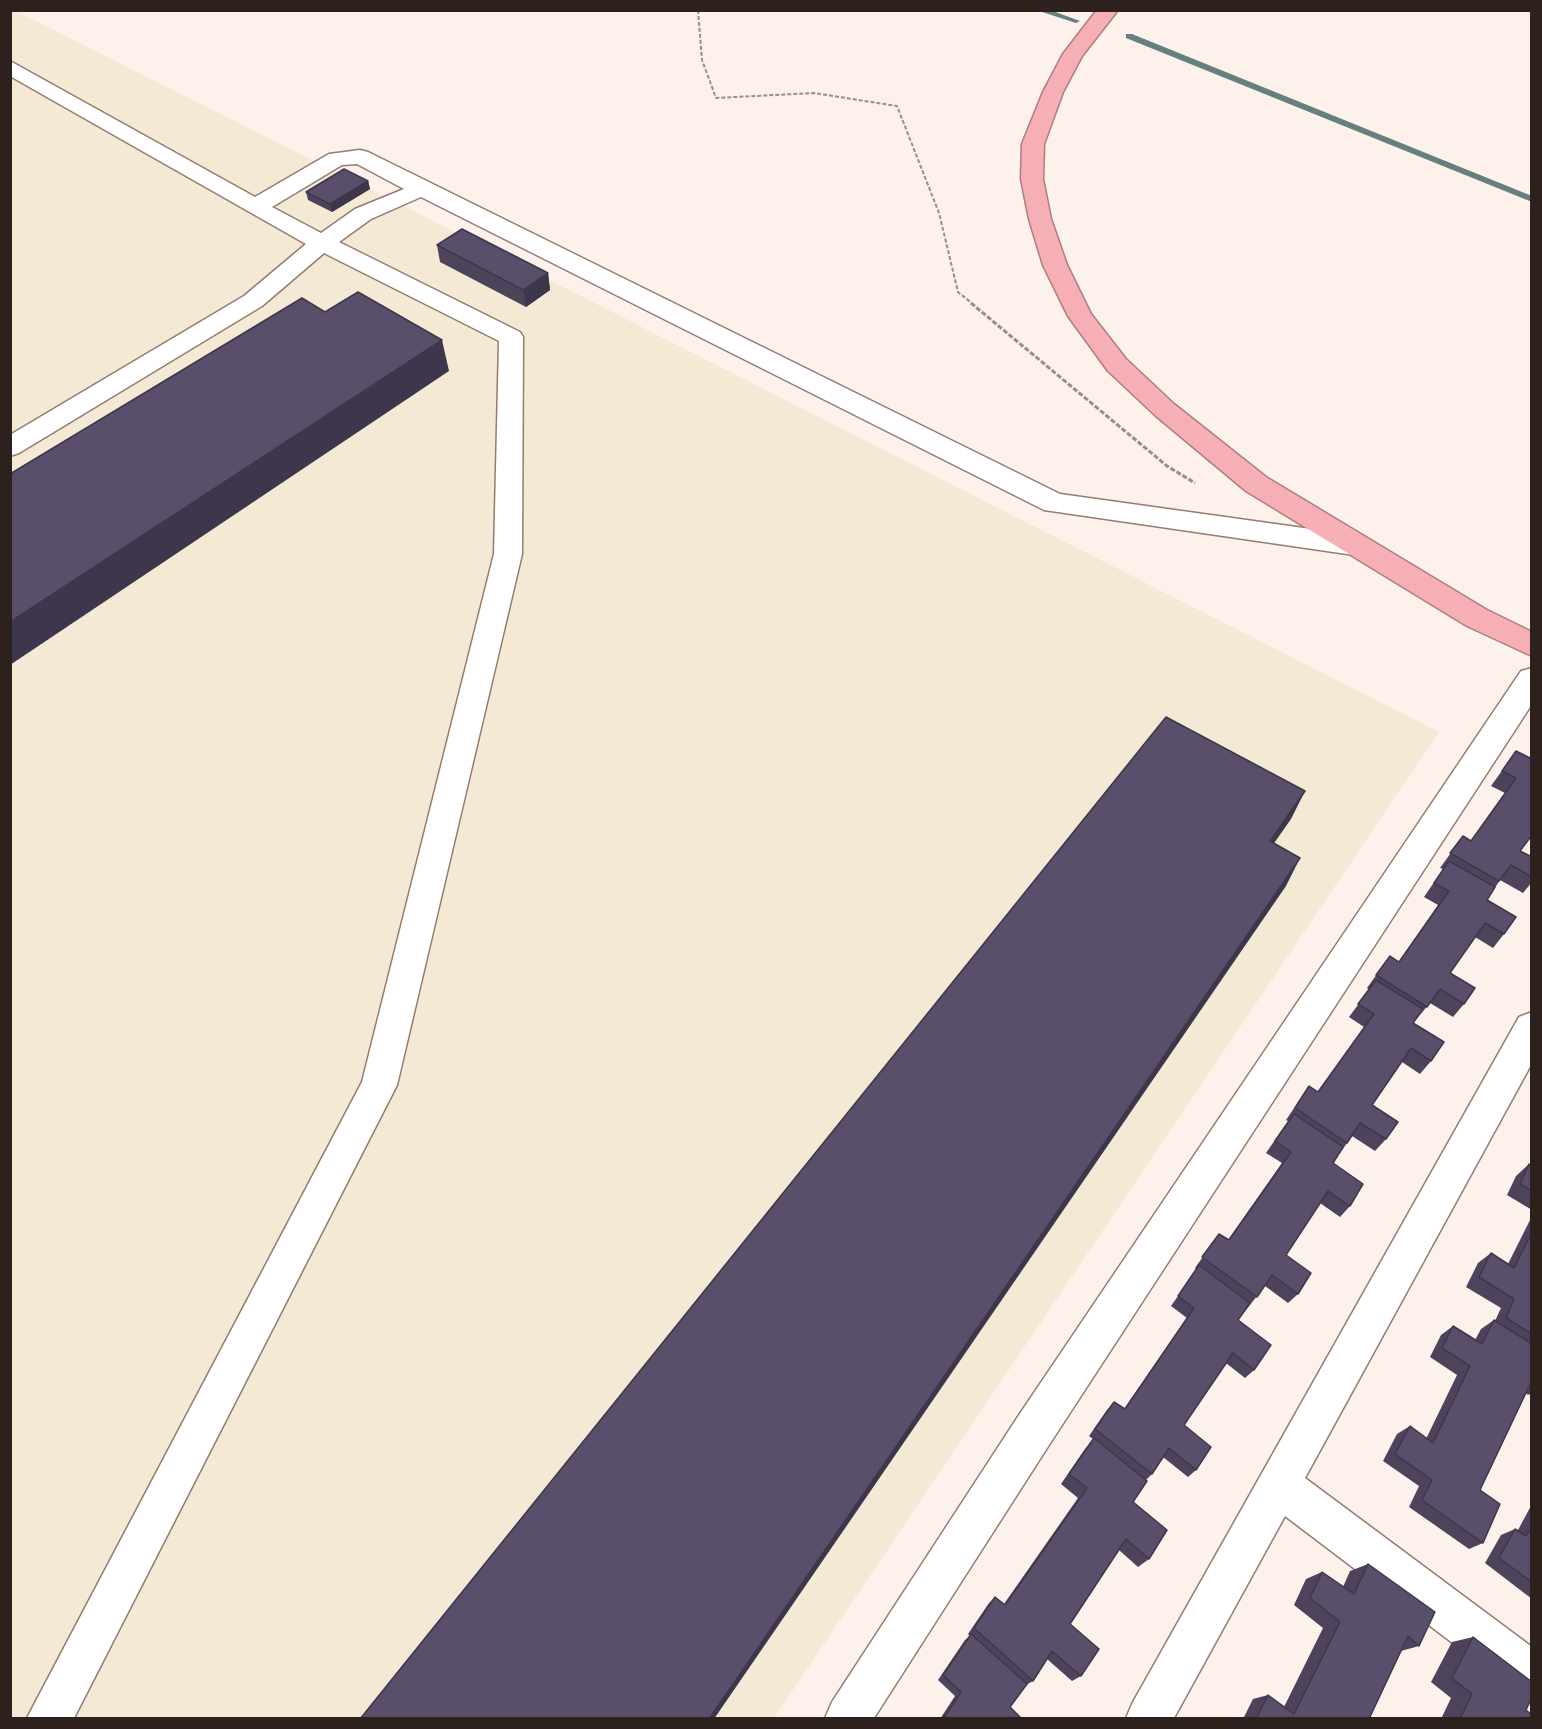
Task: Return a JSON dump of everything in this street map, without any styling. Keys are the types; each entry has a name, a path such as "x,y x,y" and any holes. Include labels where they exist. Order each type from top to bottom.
{"highway":[{"path":"1108,10 1073,54 1053,92 1033,144 1032,179 1040,219 1055,264 1080,316 1125,373 1165,410 1256,484 1477,618 1532,645"}],"street":[{"path":"10,67 255,207 511,338 508,554 380,1085 50,1719"},
{"path":"255,207 337,159 360,157 1054,503 1354,545"},
{"path":"10,447 253,301 322,243 363,214 422,189"},
{"path":"848,1719 1034,1430 1532,679"},
{"path":"1149,1719 1532,1028"},
{"path":"1279,1485 1532,1675"}],"path":[{"path":"698,10 702,60 716,98 813,93 897,106 939,213 958,292 1167,466 1196,483"}],"shaded area":[{"path":"11,11 16,11 370,189 1439,732 774,1718 11,1718"}],"building":[{"path":"344,169 368,181 330,204 306,192"},
{"path":"462,229 548,273 523,290 437,245"},
{"path":"358,292 442,340 10,622 10,474 302,298 325,312"},
{"path":"1166,717 1305,791 1270,841 1300,858 709,1719 360,1719"},
{"path":"1516,751 1532,759 1532,835 1520,851 1532,857 1532,877 1511,865 1499,881 1450,853 1463,836 1471,841 1516,778 1502,771"},
{"path":"1449,861 1495,887 1487,900 1516,917 1504,934 1485,923 1450,973 1475,988 1464,1004 1440,989 1427,1007 1376,975 1390,956 1399,962 1449,891 1434,883"},
{"path":"1376,980 1423,1009 1413,1023 1444,1042 1431,1061 1411,1048 1372,1105 1398,1122 1386,1139 1360,1123 1347,1143 1295,1108 1309,1086 1318,1092 1374,1014 1358,1004"},
{"path":"1294,1114 1343,1147 1333,1163 1363,1184 1350,1206 1328,1191 1286,1255 1311,1273 1298,1294 1272,1275 1257,1297 1202,1257 1219,1234 1229,1240 1291,1152 1275,1141"},
{"path":"1529,1164 1532,1166 1532,1191 1520,1184"},
{"path":"1532,1232 1532,1334 1506,1318 1514,1299 1479,1277 1491,1253 1514,1268"},
{"path":"1199,1265 1250,1303 1238,1320 1271,1345 1254,1370 1233,1353 1184,1425 1211,1447 1196,1470 1169,1448 1152,1474 1095,1429 1114,1402 1125,1409 1194,1308 1178,1296"},
{"path":"1494,1320 1532,1344 1532,1380 1480,1490 1500,1504 1483,1543 1422,1500 1432,1480 1395,1454 1410,1426 1433,1443 1470,1366 1442,1348 1453,1326 1482,1344"},
{"path":"1094,1438 1147,1481 1133,1502 1167,1530 1149,1559 1126,1539 1070,1624 1099,1649 1081,1676 1052,1651 1033,1681 974,1628 995,1597 1005,1605 1087,1488 1069,1474"},
{"path":"1532,1527 1532,1582 1499,1558 1515,1529 1526,1536"},
{"path":"1368,1564 1435,1612 1419,1646 1408,1636 1369,1719 1256,1719 1268,1695 1294,1714 1340,1622 1310,1598 1322,1572 1354,1594"},
{"path":"971,1634 1027,1684 1010,1707 1022,1719 943,1719 961,1692 943,1675"},
{"path":"1473,1637 1532,1682 1532,1697 1526,1710 1532,1715 1532,1719 1460,1719 1472,1694 1452,1678"}],"waterway":[{"path":"1040,10 1076,21"},
{"path":"1129,36 1532,199"}]}
